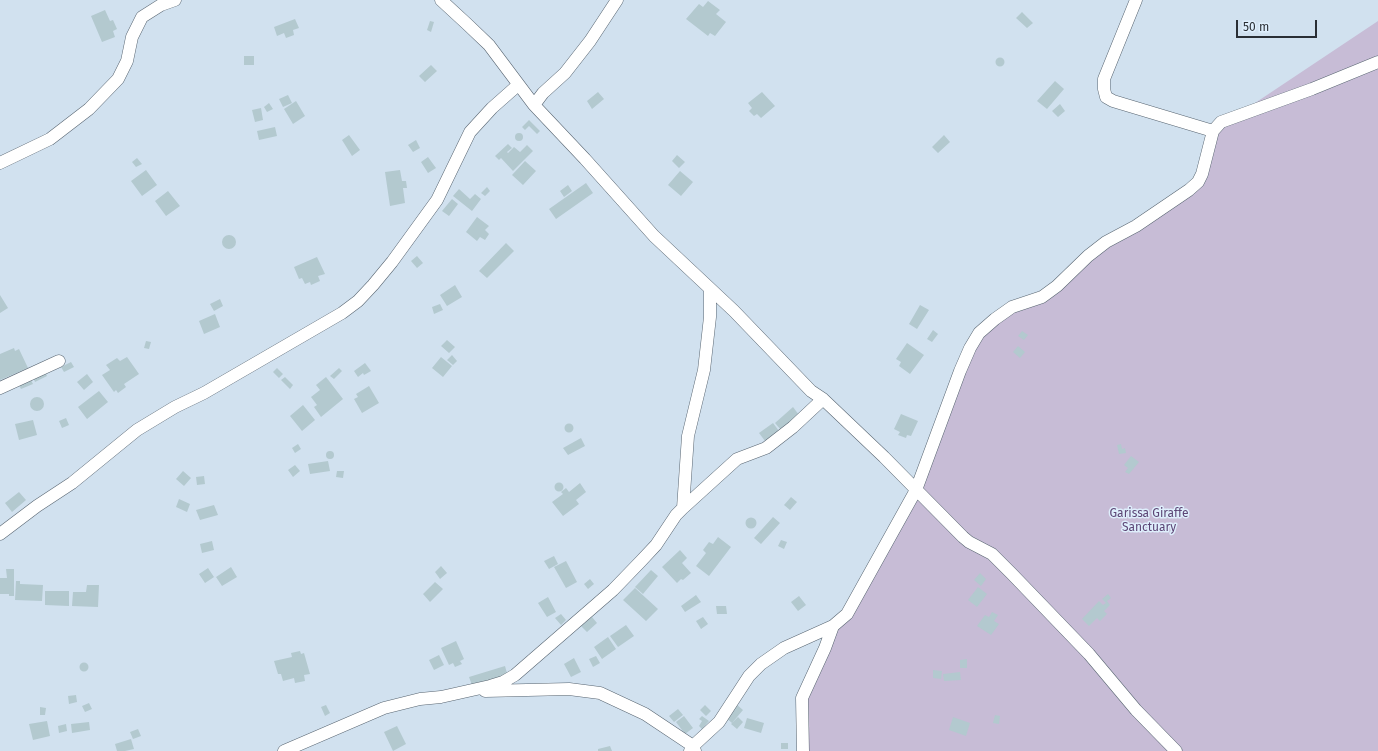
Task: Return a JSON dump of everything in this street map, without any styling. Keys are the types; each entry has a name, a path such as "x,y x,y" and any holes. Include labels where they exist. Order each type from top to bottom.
{"street":[{"path":"0,163 50,139 89,109 118,79 127,61 132,37 142,17 160,5 175,0"},
{"path":"441,0 489,46 534,105 654,236 734,311 811,391 823,399 963,537 969,542 992,554 1089,654 1136,710 1176,751"},
{"path":"534,105 543,93 565,73 590,41 617,0"},
{"path":"1136,0 1104,79 1106,97 1113,101 1213,131"},
{"path":"465,692 569,689 600,693 644,714 693,749 719,722 749,676 761,664 784,648 833,626 844,617 916,490 960,370 979,333 1012,307 1042,296 1057,286 1069,273 1106,242 1136,226 1189,190 1198,182 1202,174 1213,131 1221,122 1312,89 1378,62"},
{"path":"0,534 37,506 72,483 137,430 175,407 204,393 336,317 358,301 392,262 437,200 470,132 492,108 518,85"},
{"path":"682,508 688,436 705,364 710,317 710,289"},
{"path":"0,388 59,361"},
{"path":"284,751 384,708 420,699 441,697 465,692 503,682 515,676 613,590 642,561 656,545 682,508 737,459 766,448 793,427 823,399"},
{"path":"803,751 802,698 825,648 833,626"}],"green space":[{"name":"Garissa Giraffe Sanctuary","path":"1378,21 1378,751 803,751 801,714 825,648 916,490 979,333 1069,273 1198,182 1213,131"}],"building":[{"path":"708,1 720,10 716,14 726,22 715,36 710,33 708,36 686,19 699,4 703,7"},
{"path":"105,10 110,21 113,20 117,29 113,31 115,37 102,42 91,16"},
{"path":"1022,12 1033,23 1027,28 1016,18"},
{"path":"295,19 299,28 293,30 294,35 286,38 284,33 277,36 274,27"},
{"path":"430,21 434,22 431,32 427,30"},
{"path":"244,56 254,56 254,65 244,65"},
{"path":"1000,57 1005,62 1000,67 995,62"},
{"path":"431,65 437,71 425,82 419,76"},
{"path":"1055,81 1064,89 1047,109 1037,101"},
{"path":"598,92 604,99 592,109 587,101"},
{"path":"762,92 775,106 761,118 757,114 754,116 749,111 752,108 748,103"},
{"path":"288,95 292,103 283,107 279,99"},
{"path":"296,101 305,116 293,124 284,109"},
{"path":"269,103 273,109 267,112 264,107"},
{"path":"1060,104 1065,111 1058,117 1052,111"},
{"path":"261,108 263,120 255,122 252,110"},
{"path":"529,120 540,131 537,134 529,126 525,130 522,127"},
{"path":"275,127 277,136 259,140 257,131"},
{"path":"517,133 521,133 523,137 521,141 517,141 515,139 515,135"},
{"path":"349,135 360,150 352,156 342,140"},
{"path":"944,135 950,142 938,153 932,147"},
{"path":"416,140 420,148 413,152 408,145"},
{"path":"508,144 512,148 507,152 508,153 514,147 520,152 527,145 533,151 513,171 501,158 499,160 495,156"},
{"path":"677,155 685,162 679,168 672,161"},
{"path":"428,157 436,168 428,173 421,162"},
{"path":"137,158 142,164 136,167 132,162"},
{"path":"525,161 536,171 523,185 512,175"},
{"path":"146,170 157,185 142,196 131,181"},
{"path":"400,170 402,181 406,181 407,188 403,188 405,203 390,206 385,172"},
{"path":"680,171 693,182 681,196 668,185"},
{"path":"586,183 593,193 556,219 549,209"},
{"path":"568,185 572,191 564,197 560,191"},
{"path":"487,187 490,191 485,196 481,193"},
{"path":"459,189 470,199 475,194 481,199 472,211 453,196"},
{"path":"168,191 180,206 166,216 155,201"},
{"path":"452,199 458,204 449,216 442,211"},
{"path":"477,217 489,226 485,230 489,234 485,240 480,237 477,241 466,232"},
{"path":"229,235 234,237 236,242 234,247 229,249 224,247 222,242 224,237"},
{"path":"506,243 514,251 487,278 479,271"},
{"path":"417,256 423,263 417,268 411,261"},
{"path":"317,257 325,274 318,276 320,281 311,285 310,282 305,284 302,278 299,279 294,267"},
{"path":"455,285 462,297 447,306 440,295"},
{"path":"0,295 8,308 0,313"},
{"path":"220,299 223,306 214,311 210,304"},
{"path":"440,304 443,310 434,314 432,307"},
{"path":"920,305 929,310 917,329 909,324"},
{"path":"215,314 220,327 204,334 199,321"},
{"path":"933,330 938,334 932,342 927,339"},
{"path":"1022,331 1028,335 1024,340 1018,336"},
{"path":"447,340 455,347 449,353 441,346"},
{"path":"146,341 151,342 149,349 144,348"},
{"path":"907,343 924,355 910,374 899,366 901,362 896,359"},
{"path":"1018,346 1025,352 1020,358 1013,352"},
{"path":"14,348 15,351 19,349 28,368 0,380 0,354"},
{"path":"452,355 457,361 453,365 447,360"},
{"path":"127,357 139,374 124,384 126,387 118,393 116,390 114,392 102,375 110,370 106,365 117,358 120,361"},
{"path":"441,357 452,366 443,377 432,368"},
{"path":"71,362 74,367 64,372 61,367"},
{"path":"365,363 371,371 364,375 363,373 358,377 354,371"},
{"path":"277,368 283,374 279,378 273,372"},
{"path":"339,368 342,371 334,379 330,376"},
{"path":"45,371 47,376 35,382 33,377"},
{"path":"87,374 93,382 84,390 77,382"},
{"path":"285,377 293,385 290,389 281,380"},
{"path":"326,377 343,399 321,417 314,407 317,405 311,397 320,390 316,385"},
{"path":"30,378 33,384 21,389 18,383"},
{"path":"369,386 379,403 362,413 354,399 358,397 356,394"},
{"path":"99,391 108,402 87,419 78,407"},
{"path":"37,397 42,399 44,404 42,409 37,411 32,409 30,404 32,399"},
{"path":"303,405 315,420 302,431 290,416"},
{"path":"793,407 799,415 781,430 775,423"},
{"path":"901,414 918,421 911,436 907,435 906,438 898,435 900,432 894,429"},
{"path":"66,418 69,425 62,428 59,421"},
{"path":"33,420 37,435 19,440 15,424"},
{"path":"569,423 574,428 569,433 564,428"},
{"path":"773,423 779,431 765,441 759,433"},
{"path":"581,438 585,446 568,455 563,448"},
{"path":"298,444 301,449 295,453 292,448"},
{"path":"1121,444 1122,449 1125,448 1126,453 1119,454 1117,445"},
{"path":"330,451 333,452 333,458 330,459 327,458 326,455 327,452"},
{"path":"1131,456 1139,462 1129,474 1125,472 1128,468 1124,465"},
{"path":"328,461 330,471 310,474 308,464"},
{"path":"295,465 300,471 293,477 288,470"},
{"path":"183,471 191,478 184,486 176,479"},
{"path":"337,471 344,471 343,478 336,477"},
{"path":"204,476 205,484 197,485 196,477"},
{"path":"557,483 561,483 563,487 561,491 557,491 555,489 555,485"},
{"path":"580,483 586,492 576,500 579,504 563,516 552,502 563,494 561,492 566,488 569,492"},
{"path":"19,492 26,500 12,512 5,503"},
{"path":"791,497 797,502 790,510 784,505"},
{"path":"179,499 190,504 187,512 176,507"},
{"path":"214,505 218,515 200,520 196,510"},
{"path":"751,517 755,519 757,523 755,527 751,529 747,527 745,523 747,519"},
{"path":"773,517 780,523 761,544 754,538"},
{"path":"718,537 731,547 709,576 696,566 706,553 703,550 709,542 713,544"},
{"path":"781,540 787,542 784,549 778,546"},
{"path":"212,541 214,550 202,553 200,544"},
{"path":"680,550 687,558 682,563 691,573 677,583 662,567"},
{"path":"554,556 558,564 549,569 544,561"},
{"path":"566,561 577,582 566,588 554,567"},
{"path":"441,566 447,573 440,579 435,572"},
{"path":"231,567 237,577 222,586 216,577"},
{"path":"208,568 214,577 205,583 199,574"},
{"path":"6,569 14,569 14,596 9,596 9,594 0,594 0,578 7,578"},
{"path":"651,570 658,576 643,594 635,587"},
{"path":"980,573 986,579 981,586 974,580"},
{"path":"590,579 594,584 588,589 584,584"},
{"path":"16,581 20,581 20,584 43,585 42,601 15,600"},
{"path":"435,582 443,589 430,602 423,594"},
{"path":"87,585 99,585 98,607 72,606 73,592 86,592"},
{"path":"978,587 987,594 977,607 968,600"},
{"path":"635,588 658,609 646,621 623,600"},
{"path":"45,591 69,591 69,606 45,605"},
{"path":"1108,594 1111,598 1107,601 1110,605 1104,611 1107,614 1100,621 1097,618 1089,626 1082,619 1099,601 1103,605 1106,603 1102,599"},
{"path":"696,595 701,602 685,612 681,606"},
{"path":"799,596 806,605 798,611 791,602"},
{"path":"548,597 556,612 547,617 538,603"},
{"path":"716,606 726,606 727,614 717,614"},
{"path":"992,612 998,615 994,621 999,624 991,635 977,626 985,615 989,617"},
{"path":"561,614 566,620 561,625 555,618"},
{"path":"592,617 597,623 587,632 581,626"},
{"path":"703,617 708,624 701,629 696,621"},
{"path":"626,625 634,636 618,647 610,636"},
{"path":"608,637 616,649 602,659 594,647"},
{"path":"456,641 464,659 460,661 462,664 455,667 453,663 449,665 441,648"},
{"path":"300,651 301,654 304,653 310,674 304,675 305,681 295,683 294,678 283,681 281,674 278,674 274,661 292,657 291,653"},
{"path":"439,655 444,665 434,670 429,660"},
{"path":"596,656 600,663 593,667 589,659"},
{"path":"574,658 581,672 571,677 564,664"},
{"path":"967,659 967,668 960,668 960,660"},
{"path":"84,662 89,667 84,672 79,667"},
{"path":"505,666 508,677 473,688 469,677"},
{"path":"933,670 942,671 941,679 933,678"},
{"path":"960,672 961,680 944,681 943,674"},
{"path":"76,695 77,702 69,704 68,696"},
{"path":"89,703 92,709 85,712 82,706"},
{"path":"736,704 743,710 732,723 725,717"},
{"path":"326,705 330,713 325,716 321,707"},
{"path":"705,705 711,711 706,716 700,710"},
{"path":"40,707 46,708 45,715 40,715"},
{"path":"678,709 683,715 674,722 669,716"},
{"path":"995,715 1000,716 999,724 993,723"},
{"path":"684,716 693,728 685,734 676,722"},
{"path":"702,716 709,721 702,729 699,726 702,721 699,719"},
{"path":"738,717 743,722 737,729 731,724"},
{"path":"953,717 970,723 966,736 949,730"},
{"path":"747,718 764,723 761,733 744,728"},
{"path":"47,721 50,736 33,740 29,724"},
{"path":"89,722 90,730 72,733 71,724"},
{"path":"66,724 67,731 59,733 58,726"},
{"path":"397,726 406,744 393,751 384,732"},
{"path":"138,729 141,736 133,739 130,732"},
{"path":"131,739 134,749 117,751 115,744"},
{"path":"781,743 788,743 788,749 781,749"},
{"path":"610,746 612,751 598,751 598,749"}]}
